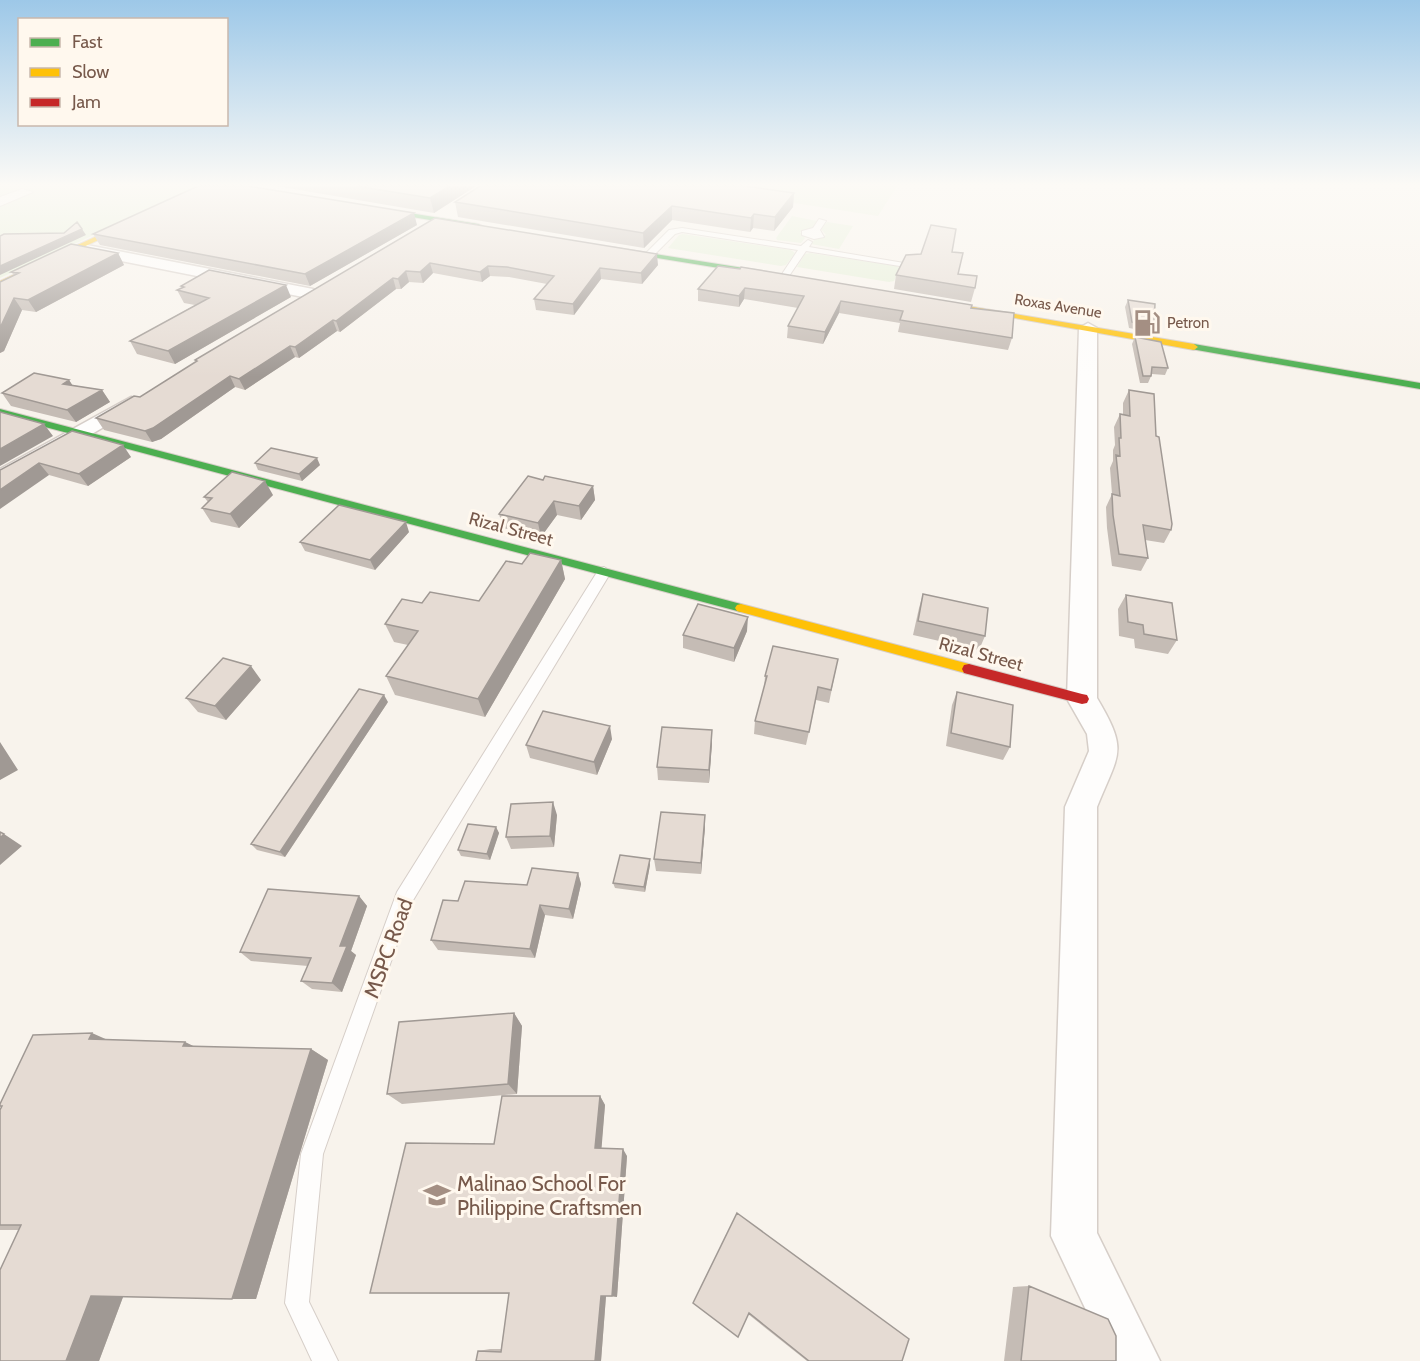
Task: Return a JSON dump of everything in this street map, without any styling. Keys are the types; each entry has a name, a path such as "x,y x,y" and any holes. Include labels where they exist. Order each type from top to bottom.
{"main road":[{"path":"0,284 74,250"},
{"path":"617,250 789,278"},
{"name":"Roxas Avenue","path":"959,306 1420,386"},
{"name":"Rizal Street","path":"0,412 1082,699"}],"street":[{"path":"85,250 313,294"},
{"path":"292,306 332,283"},
{"path":"1088,327 1082,699 1105,741 1104,751 1081,807 1074,1236 1136,1361"},
{"path":"0,478 151,391"}],"lane":[{"path":"649,255 654,250"},
{"path":"789,278 802,250"},
{"path":"813,250 906,264"},
{"name":"MSPC Road","path":"325,1361 297,1303 312,1154 404,898 604,572"}],"green space":[{"path":"0,250 62,250 0,278"},
{"path":"678,250 788,250 795,253 786,265"},
{"path":"805,254 900,268 894,281 889,282 797,267"}],"building":[{"path":"0,250 37,250 0,266"},
{"path":"59,250 100,250 118,253 28,300 14,298 0,328 0,282 19,273 11,272"},
{"path":"175,250 349,250 305,274"},
{"path":"382,250 629,250 657,254 641,273 600,268 573,304 534,299 554,276 507,267 488,266 480,272 430,263 420,272 406,271 398,279 393,278 336,321 333,320 295,347 290,346 239,379 230,376 153,428 145,431 96,418 134,396 140,397 197,361 195,360"},
{"path":"923,250 952,250 952,252 963,253 958,274 977,276 975,288 896,275 906,255 921,254"},
{"path":"718,266 740,269 741,267 972,305 971,308 1014,313 1012,338 900,320 903,311 841,301 825,332 788,326 804,296 745,288 739,296 698,289"},
{"path":"209,270 286,285 168,351 130,341 209,298 177,290"},
{"path":"1128,300 1155,304 1154,325 1132,322"},
{"path":"1135,337 1161,342 1168,368 1152,367 1151,376 1143,376"},
{"path":"34,373 69,380 63,384 102,390 67,410 2,393"},
{"path":"1129,390 1154,394 1156,436 1159,437 1172,524 1171,530 1143,525 1148,558 1119,554 1113,515 1112,494 1120,496 1116,455 1120,456 1120,414 1130,416"},
{"path":"0,412 44,424 0,449"},
{"path":"72,431 123,445 79,474 39,463 0,490 0,470"},
{"path":"271,448 317,458 299,474 255,463"},
{"path":"232,472 265,481 230,514 202,508 212,498 204,497"},
{"path":"528,476 543,480 545,476 593,486 579,506 554,501 538,523 499,514"},
{"path":"339,505 406,522 370,560 300,542"},
{"path":"530,553 561,560 478,699 386,676 418,631 385,624 402,599 422,603 430,592 479,601 506,561 522,564"},
{"path":"923,594 988,608 985,636 918,621"},
{"path":"1126,595 1172,603 1177,640 1144,634 1143,625 1128,622"},
{"path":"698,604 748,617 734,648 683,635"},
{"path":"773,646 838,659 831,690 818,687 809,732 755,721"},
{"path":"223,658 251,666 215,706 186,698"},
{"path":"359,689 384,695 280,852 251,844"},
{"path":"957,692 1013,705 1010,747 951,733"},
{"path":"543,711 610,726 594,762 526,745"},
{"path":"662,727 712,730 709,770 657,767"},
{"path":"553,802 550,836 506,837 511,804"},
{"path":"661,812 705,815 701,863 654,859"},
{"path":"468,824 496,827 487,854 458,850"},
{"path":"620,855 650,859 644,887 613,883"},
{"path":"532,868 578,873 569,909 540,905 530,949 431,940 443,900 458,901 465,881 527,885"},
{"path":"268,889 359,896 340,946 347,946 332,983 301,981 311,958 240,952"},
{"path":"514,1013 508,1084 387,1094 399,1022"},
{"path":"92,1033 89,1039 185,1042 183,1046 311,1049 232,1299 91,1296 66,1361 0,1361 0,1270 21,1225 0,1225 0,1110 2,1106 0,1104 33,1035"},
{"path":"502,1096 600,1096 595,1148 623,1149 612,1296 601,1296 595,1361 476,1361 478,1351 501,1352 509,1293 370,1293 406,1143 494,1144"},
{"path":"737,1213 909,1339 902,1361 809,1361 749,1313 738,1337 693,1303"},
{"path":"1029,1286 1108,1319 1116,1336 1116,1361 1021,1361"}],"traffic: fast":[{"path":"617,250 768,274"},
{"path":"1194,347 1420,386"},
{"path":"0,412 741,608"}],"traffic: slow":[{"path":"0,284 74,250"},
{"path":"970,308 1194,347"},
{"path":"741,608 969,669"}],"traffic: jam":[{"path":"969,669 1082,699"}],"place":[{"name":"Petron","path":"1147,323"},
{"name":"Malinao School For Philippine Craftsmen","path":"437,1195"}]}
